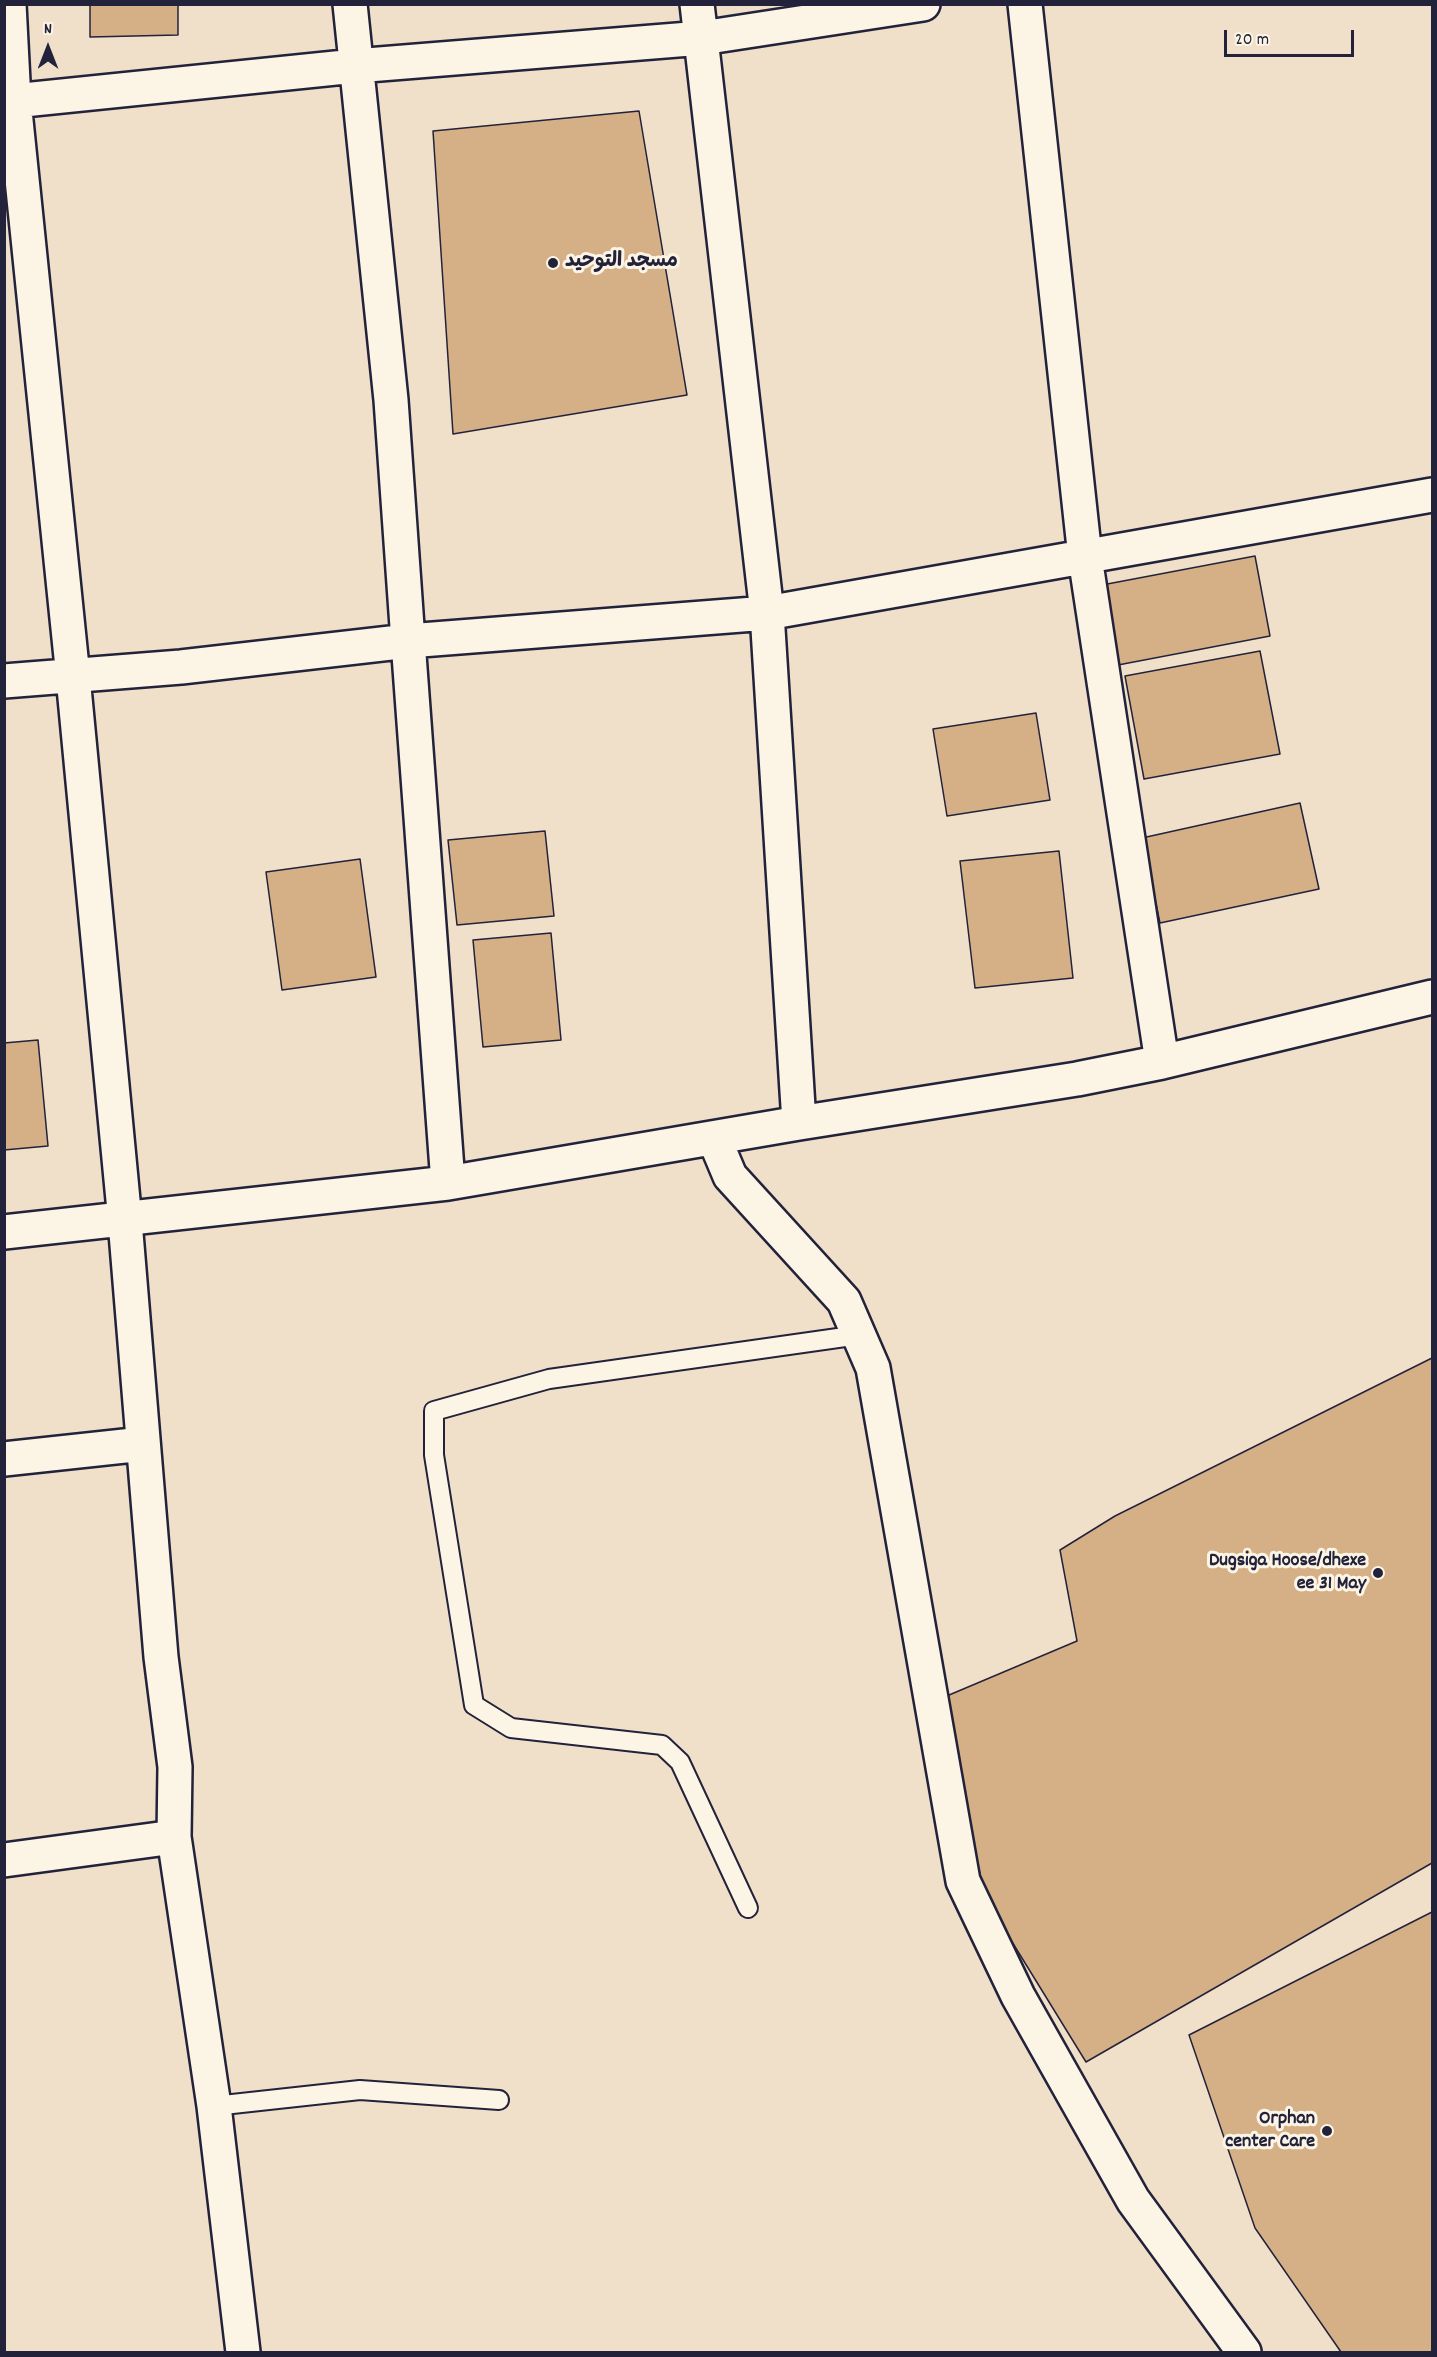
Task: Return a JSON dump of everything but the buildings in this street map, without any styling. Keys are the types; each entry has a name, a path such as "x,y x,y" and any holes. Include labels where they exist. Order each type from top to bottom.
{"street":[{"path":"9,4 9,102 73,677 125,1221 161,1657 175,1767 174,1838 214,2106 243,2352"},
{"path":"350,4 391,400 448,1183"},
{"path":"697,4 767,613 798,1123"},
{"path":"9,102 355,66 702,38 923,4"},
{"path":"1025,4 1085,557 1162,1062"},
{"path":"4,681 73,677 408,641 767,613 1432,495"},
{"path":"4,1232 125,1221 448,1183 798,1123 1077,1079 1162,1062 1432,997"},
{"path":"714,1138 730,1176 844,1301 873,1368 963,1881 1018,1996 1133,2200 1244,2352"},
{"path":"4,1459 143,1444"},
{"path":"4,1860 174,1838"}],"lane":[{"path":"748,1908 680,1762 662,1745 511,1728 474,1705 434,1455 434,1411 549,1379 859,1335"},
{"path":"214,2106 360,2090 499,2100"}],"place":[{"name":"مسجد التوحيد","path":"553,263"},
{"name":"Dugsiga Hoose/dhexe ee 31 May","path":"1378,1573"},
{"name":"Orphan center Care","path":"1327,2131"}]}
